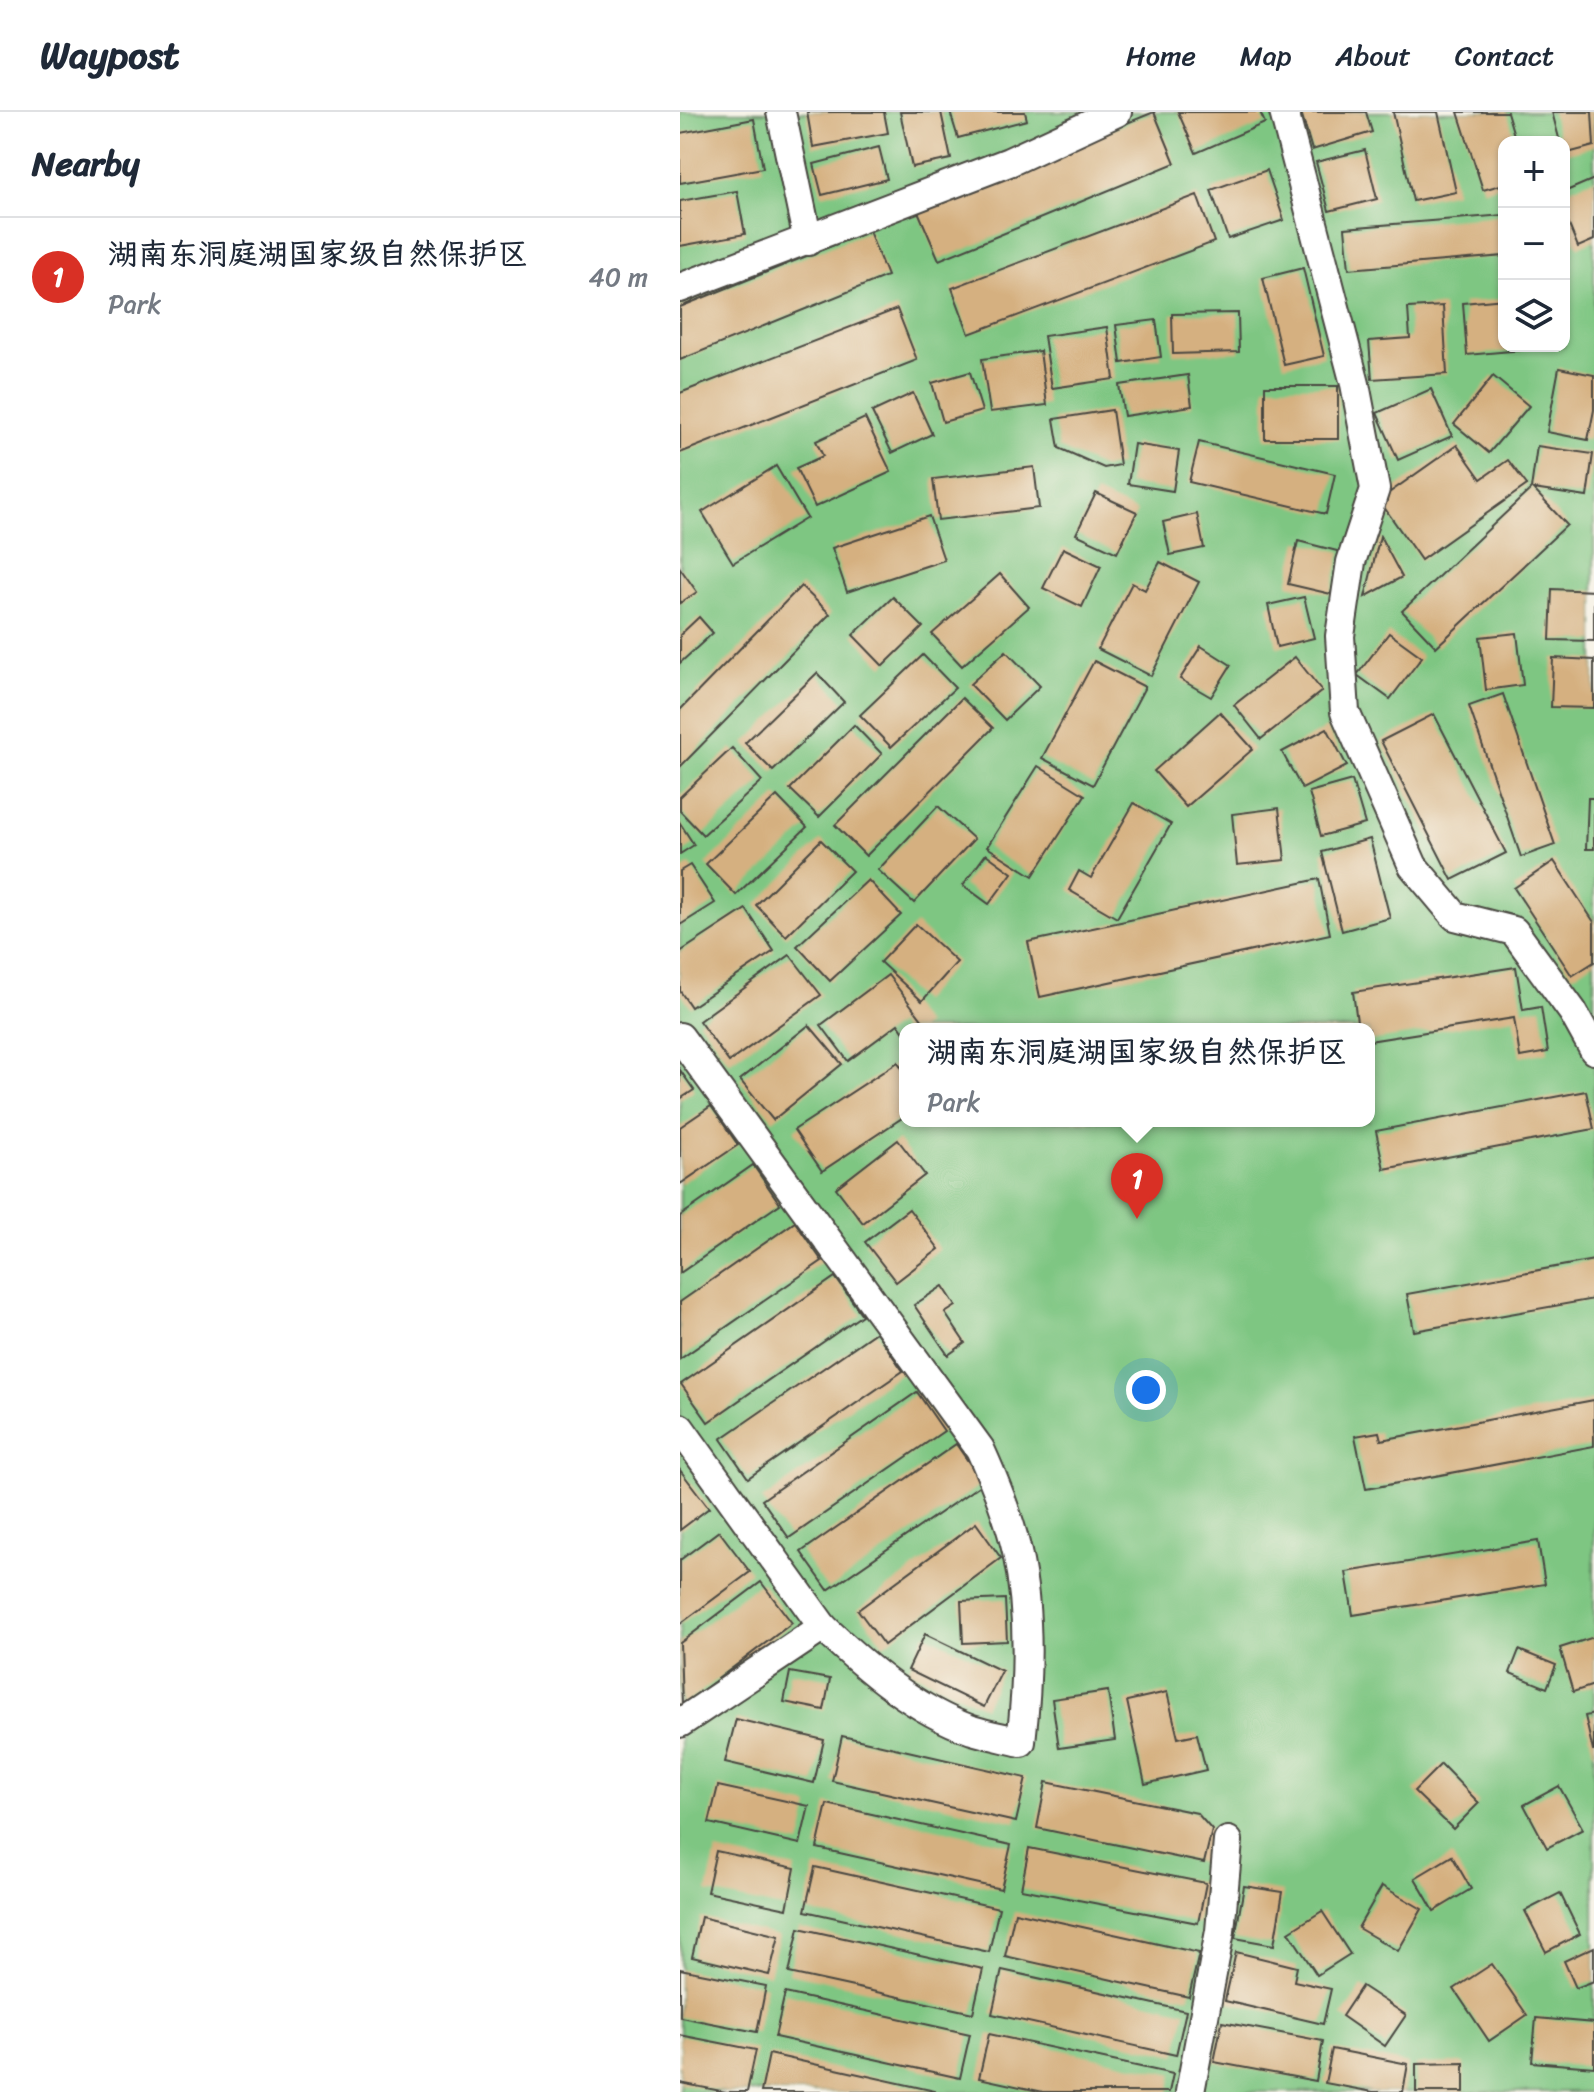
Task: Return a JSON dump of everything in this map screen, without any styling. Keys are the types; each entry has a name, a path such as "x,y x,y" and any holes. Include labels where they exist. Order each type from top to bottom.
{"street":[{"path":"781,112 808,241"},
{"path":"680,288 1009,162 1117,112"},
{"path":"1284,112 1355,384 1375,489 1351,562 1340,636 1345,712 1413,866 1455,916 1514,931 1573,1012 1594,1050"},
{"path":"680,1037 980,1449 1002,1499 1018,1554 1025,1626 1025,1703 1021,1742 971,1730 923,1706 860,1663 823,1627 680,1428"},
{"path":"680,1723 823,1627"},
{"path":"1190,2092 1220,1931 1228,1841"}],"green space":[{"path":"680,112 1594,112 1594,2092 680,2092"}],"building":[{"path":"807,112 884,112 888,133 813,147"},
{"path":"900,112 941,112 951,159 912,167"},
{"path":"950,112 1025,112 1027,120 958,138"},
{"path":"1154,112 1175,163 939,260 917,209"},
{"path":"1178,112 1260,112 1265,123 1196,153"},
{"path":"1301,112 1366,112 1372,132 1312,150"},
{"path":"1393,112 1438,112 1456,192 1413,201"},
{"path":"1458,112 1507,112 1514,136 1498,136 1498,186 1483,190"},
{"path":"1552,112 1592,112 1594,146 1570,152 1570,136 1558,136"},
{"path":"754,119 763,168 680,183 680,133"},
{"path":"879,147 887,179 822,195 814,164"},
{"path":"1365,150 1377,199 1329,211 1316,162"},
{"path":"1267,170 1284,220 1228,239 1211,190"},
{"path":"1594,179 1594,240 1578,247 1570,228 1570,189"},
{"path":"737,191 745,234 680,246 680,201"},
{"path":"1197,195 1214,242 969,334 952,288"},
{"path":"1498,215 1498,257 1349,269 1345,228"},
{"path":"869,231 887,276 680,360 680,307"},
{"path":"1303,268 1324,356 1284,365 1263,278"},
{"path":"1498,300 1500,352 1467,355 1463,303"},
{"path":"1443,306 1447,374 1372,379 1369,341 1410,338 1408,308"},
{"path":"897,309 917,360 680,453 680,393"},
{"path":"1238,313 1239,352 1173,354 1172,314"},
{"path":"1156,320 1161,357 1121,363 1116,325"},
{"path":"1107,327 1114,379 1052,388 1044,336"},
{"path":"1040,351 1047,405 990,412 982,359"},
{"path":"1559,368 1594,375 1594,410 1588,440 1547,432"},
{"path":"970,372 982,411 943,422 932,383"},
{"path":"1188,375 1192,406 1124,416 1119,385"},
{"path":"1493,376 1529,406 1489,453 1454,424"},
{"path":"1265,386 1338,386 1338,439 1265,439"},
{"path":"1431,389 1452,436 1398,460 1377,413"},
{"path":"913,393 932,434 892,453 872,412"},
{"path":"1112,410 1120,465 1104,468 1059,448 1054,419"},
{"path":"865,418 891,472 815,507 796,468 823,456 816,441"},
{"path":"1199,442 1335,474 1326,514 1189,482"},
{"path":"1134,444 1179,451 1173,491 1128,484"},
{"path":"1457,445 1481,479 1508,460 1527,485 1421,560 1379,500"},
{"path":"1537,446 1593,454 1587,497 1533,489 1567,525 1436,647 1402,611 1531,489"},
{"path":"776,466 807,518 733,563 702,512"},
{"path":"1034,467 1039,508 938,520 933,479"},
{"path":"1096,493 1137,512 1117,553 1076,534"},
{"path":"1197,514 1204,548 1170,555 1163,522"},
{"path":"929,516 944,560 847,592 832,548"},
{"path":"1380,536 1402,577 1365,597"},
{"path":"1298,541 1341,552 1331,594 1288,584"},
{"path":"1063,548 1101,566 1082,607 1043,588"},
{"path":"1160,562 1199,582 1151,676 1098,649 1132,583 1145,590"},
{"path":"680,568 697,592 680,603"},
{"path":"1000,574 1029,607 962,666 932,634"},
{"path":"801,586 830,614 680,767 680,710"},
{"path":"1552,589 1594,591 1594,641 1550,640"},
{"path":"893,597 923,627 883,666 853,635"},
{"path":"1304,597 1314,638 1277,647 1268,605"},
{"path":"699,617 713,633 680,663 680,635"},
{"path":"1389,633 1422,657 1390,699 1357,675"},
{"path":"1517,633 1523,685 1486,690 1480,637"},
{"path":"1201,646 1231,665 1211,697 1180,679"},
{"path":"1006,651 1040,686 1005,720 970,684"},
{"path":"923,655 955,688 891,747 860,715"},
{"path":"1295,657 1322,691 1261,739 1234,705"},
{"path":"1553,658 1594,660 1594,708 1551,707"},
{"path":"1094,661 1145,687 1093,785 1042,758"},
{"path":"817,673 844,702 773,771 745,743"},
{"path":"1503,694 1555,845 1521,857 1469,706"},
{"path":"962,698 993,728 866,856 835,825"},
{"path":"1220,712 1253,749 1186,807 1154,771"},
{"path":"1434,714 1506,853 1452,880 1381,741"},
{"path":"854,725 882,754 819,817 790,789"},
{"path":"1327,728 1347,766 1302,789 1282,752"},
{"path":"732,748 762,781 703,835 680,811 680,797"},
{"path":"1038,766 1085,795 1033,876 987,847"},
{"path":"1352,780 1365,824 1321,836 1309,792"},
{"path":"777,796 807,827 736,895 706,864"},
{"path":"1588,798 1594,798 1594,849 1586,849"},
{"path":"1134,803 1171,824 1117,918 1069,890 1079,871 1091,878"},
{"path":"938,806 974,839 914,903 878,870"},
{"path":"1279,808 1285,860 1237,865 1232,814"},
{"path":"680,823 694,845 680,854"},
{"path":"1370,839 1390,918 1342,931 1322,852"},
{"path":"821,840 852,871 786,936 756,905"},
{"path":"986,854 1012,873 989,904 963,885"},
{"path":"1554,861 1594,922 1594,962 1572,976 1514,888"},
{"path":"690,865 715,903 680,925 680,871"},
{"path":"1319,879 1330,934 1040,997 1028,942"},
{"path":"868,880 901,915 830,981 797,946"},
{"path":"746,909 774,951 691,1007 680,991 680,952"},
{"path":"916,924 957,962 922,1001 880,962"},
{"path":"790,955 821,995 729,1062 699,1021"},
{"path":"1516,967 1523,1010 1541,1007 1548,1052 1520,1057 1514,1018 1375,1040 1375,1023 1357,1023 1353,992"},
{"path":"888,975 924,1023 899,1023 848,1061 821,1025"},
{"path":"809,1025 842,1064 773,1120 740,1080"},
{"path":"898,1062 899,1120 822,1171 794,1130"},
{"path":"680,1070 694,1090 680,1099"},
{"path":"1586,1091 1594,1129 1384,1169 1376,1131"},
{"path":"711,1106 738,1145 680,1184 680,1127"},
{"path":"898,1140 925,1175 863,1223 836,1188"},
{"path":"753,1165 780,1204 680,1273 680,1216"},
{"path":"909,1209 939,1249 896,1282 865,1242"},
{"path":"795,1222 822,1261 680,1359 680,1302"},
{"path":"1594,1260 1594,1299 1414,1331 1407,1294"},
{"path":"835,1277 862,1315 708,1422 681,1384"},
{"path":"943,1286 956,1306 945,1313 965,1343 948,1355 914,1305"},
{"path":"876,1332 903,1371 748,1478 721,1439"},
{"path":"917,1392 944,1431 789,1538 762,1500"},
{"path":"1594,1400 1594,1446 1366,1489 1355,1436 1379,1432 1381,1440"},
{"path":"956,1444 983,1483 828,1590 801,1552"},
{"path":"680,1470 709,1508 680,1530"},
{"path":"976,1523 1001,1558 884,1645 858,1610"},
{"path":"719,1531 750,1572 680,1624 680,1560"},
{"path":"1538,1541 1545,1584 1353,1615 1346,1572"},
{"path":"761,1582 792,1623 682,1706 680,1643"},
{"path":"1005,1599 1007,1641 963,1643 961,1601"},
{"path":"925,1634 1002,1671 984,1707 908,1670"},
{"path":"1594,1637 1594,1685 1573,1692 1560,1648"},
{"path":"1519,1650 1556,1665 1547,1688 1510,1673"},
{"path":"790,1672 830,1679 824,1710 784,1702"},
{"path":"1108,1691 1115,1740 1059,1748 1052,1699"},
{"path":"1167,1692 1178,1738 1197,1734 1206,1770 1145,1784 1127,1701"},
{"path":"1594,1714 1594,1751 1593,1751 1585,1716"},
{"path":"736,1719 824,1740 814,1783 725,1762"},
{"path":"842,1736 1026,1778 1016,1822 832,1781"},
{"path":"1441,1764 1479,1803 1453,1829 1414,1791"},
{"path":"1046,1782 1197,1813 1212,1830 1204,1863 1037,1828"},
{"path":"718,1786 809,1806 800,1844 709,1823"},
{"path":"1559,1786 1583,1829 1547,1848 1524,1805"},
{"path":"827,1804 1011,1845 1001,1889 817,1848"},
{"path":"1029,1848 1206,1883 1198,1923 1021,1889"},
{"path":"716,1851 795,1868 787,1909 707,1892"},
{"path":"1452,1856 1471,1889 1434,1911 1415,1878"},
{"path":"815,1867 999,1908 989,1952 805,1911"},
{"path":"1244,1886 1283,1892 1274,1945 1235,1938"},
{"path":"1382,1886 1422,1909 1398,1951 1358,1928"},
{"path":"1560,1893 1580,1934 1546,1952 1525,1911"},
{"path":"1322,1911 1350,1954 1317,1975 1289,1932"},
{"path":"1015,1912 1199,1953 1189,1997 1005,1956"},
{"path":"701,1917 779,1936 769,1975 692,1957"},
{"path":"799,1928 983,1969 973,2013 789,1973"},
{"path":"1594,1947 1594,1981 1576,1988 1564,1961"},
{"path":"1236,1952 1297,1967 1294,1981 1331,1989 1323,2024 1225,2001"},
{"path":"1492,1964 1527,2015 1489,2041 1454,1989"},
{"path":"680,1969 766,1986 757,2032 680,2017"},
{"path":"1002,1970 1186,2011 1176,2055 992,2014"},
{"path":"1362,1986 1406,2015 1385,2046 1342,2016"},
{"path":"785,1993 970,2034 960,2078 775,2037"},
{"path":"1536,2018 1594,2023 1594,2067 1532,2062"},
{"path":"1222,2022 1323,2041 1316,2081 1214,2062"},
{"path":"989,2034 1173,2074 1169,2092 1043,2092 979,2078"},
{"path":"680,2035 756,2050 747,2092 726,2092 680,2083"},
{"path":"1332,2049 1408,2064 1403,2092 1373,2092 1325,2083"},
{"path":"769,2054 935,2091 935,2092 761,2092"},
{"path":"1464,2063 1464,2092 1416,2092 1416,2064"}],"place":[{"name":"湖南东洞庭湖国家级自然保护区","path":"1137,1219"}]}
